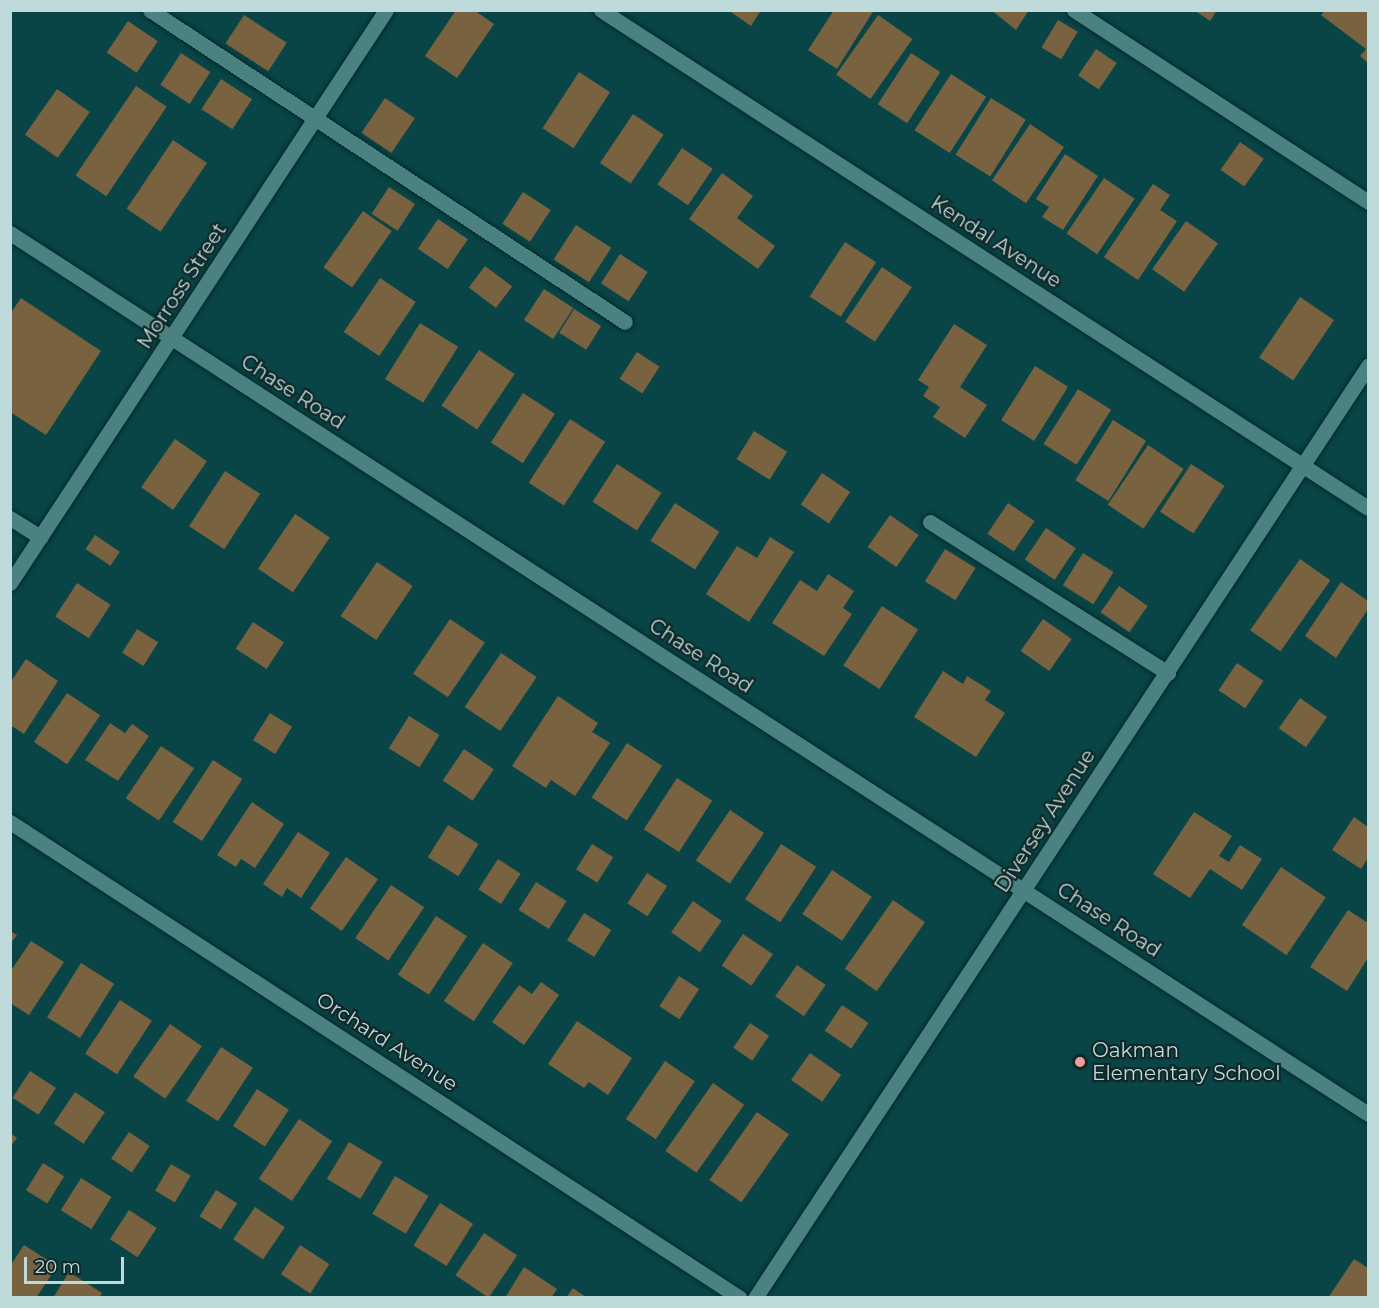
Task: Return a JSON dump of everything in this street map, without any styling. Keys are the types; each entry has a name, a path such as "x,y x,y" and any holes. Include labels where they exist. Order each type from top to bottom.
{"street":[{"path":"150,10 625,322"},
{"name":"Morross Street","path":"10,583 387,10"},
{"name":"Kendal Avenue","path":"601,10 1368,508"},
{"path":"1074,10 1368,202"},
{"name":"Chase Road","path":"10,233 1368,1114"},
{"name":"Diversey Avenue","path":"754,1298 1025,891 1368,366"},
{"path":"10,518 41,537"},
{"path":"930,522 1168,673"},
{"name":"Orchard Avenue","path":"10,822 740,1298"}],"building":[{"path":"456,10 474,10 494,24 457,78 425,56"},
{"path":"728,10 761,10 751,26"},
{"path":"834,10 874,10 837,69 808,50"},
{"path":"991,10 1029,10 1016,30"},
{"path":"1194,10 1217,10 1210,21"},
{"path":"1325,10 1368,10 1368,63 1360,56 1366,49 1321,15"},
{"path":"244,15 287,43 268,71 225,44"},
{"path":"878,15 912,39 871,99 836,75"},
{"path":"1058,20 1078,32 1061,59 1042,47"},
{"path":"128,21 158,41 137,73 107,53"},
{"path":"1096,49 1117,63 1099,90 1078,76"},
{"path":"181,53 210,72 190,104 160,85"},
{"path":"911,53 940,72 907,123 878,104"},
{"path":"579,72 610,92 574,148 543,128"},
{"path":"951,74 986,97 950,153 915,130"},
{"path":"221,79 252,99 232,129 201,109"},
{"path":"136,86 167,107 106,196 76,176"},
{"path":"57,89 90,112 58,158 25,135"},
{"path":"385,98 415,118 391,153 362,133"},
{"path":"991,98 1026,120 990,177 955,155"},
{"path":"633,114 664,135 631,184 600,163"},
{"path":"1030,124 1064,147 1026,203 992,180"},
{"path":"173,140 207,163 161,232 127,209"},
{"path":"1240,142 1264,159 1244,186 1220,170"},
{"path":"682,148 713,169 688,205 657,184"},
{"path":"1065,154 1098,176 1063,230 1042,217 1049,207 1036,199"},
{"path":"722,173 753,196 737,218 775,246 758,269 689,219"},
{"path":"1104,178 1135,199 1097,254 1067,234"},
{"path":"1153,184 1170,195 1160,210 1177,221 1138,280 1104,257"},
{"path":"389,187 415,204 398,231 372,214"},
{"path":"523,192 551,210 530,242 502,224"},
{"path":"363,211 392,231 352,288 323,268"},
{"path":"438,219 468,239 448,269 418,249"},
{"path":"1186,221 1218,243 1184,292 1152,269"},
{"path":"576,225 611,248 589,282 554,259"},
{"path":"845,242 876,262 841,317 810,297"},
{"path":"620,254 648,272 629,301 601,283"},
{"path":"485,266 512,286 496,308 469,288"},
{"path":"882,267 912,287 875,342 845,322"},
{"path":"380,278 416,302 379,356 344,332"},
{"path":"544,289 573,308 553,339 524,320"},
{"path":"1300,297 1334,320 1293,380 1259,358"},
{"path":"21,298 101,351 46,435 10,412 10,314"},
{"path":"574,309 601,326 586,350 559,333"},
{"path":"420,323 458,347 423,403 385,379"},
{"path":"954,324 987,345 960,387 987,405 965,438 933,417 940,407 923,396 929,387 918,380"},
{"path":"479,350 515,374 477,430 442,406"},
{"path":"637,352 660,367 642,394 620,379"},
{"path":"1035,366 1068,387 1034,441 1001,420"},
{"path":"1078,389 1111,410 1077,465 1044,444"},
{"path":"523,393 555,414 523,463 491,442"},
{"path":"570,419 605,442 564,506 529,483"},
{"path":"1113,420 1146,441 1108,501 1075,480"},
{"path":"754,431 787,452 770,480 737,459"},
{"path":"175,439 207,461 173,510 141,487"},
{"path":"1148,445 1184,469 1143,529 1108,505"},
{"path":"617,464 661,493 637,531 592,502"},
{"path":"1191,464 1225,486 1194,534 1160,512"},
{"path":"225,471 260,494 224,549 189,526"},
{"path":"822,473 850,492 829,524 801,505"},
{"path":"675,503 719,532 695,570 650,541"},
{"path":"1008,503 1035,521 1014,552 987,534"},
{"path":"295,514 330,537 293,592 258,569"},
{"path":"890,515 919,535 896,567 868,547"},
{"path":"1046,528 1076,548 1055,580 1025,560"},
{"path":"95,535 120,552 110,566 85,549"},
{"path":"770,537 794,552 749,622 706,594 737,546 757,558"},
{"path":"945,549 976,568 955,600 925,581"},
{"path":"1083,553 1114,572 1093,604 1063,585"},
{"path":"1300,559 1330,580 1280,651 1250,630"},
{"path":"377,562 413,586 376,640 341,616"},
{"path":"828,574 854,591 843,608 852,614 824,656 772,623 800,580 817,591"},
{"path":"1341,582 1368,601 1368,609 1336,658 1305,636"},
{"path":"77,583 111,605 89,638 55,617"},
{"path":"1119,586 1148,606 1129,632 1101,612"},
{"path":"882,606 918,629 879,689 843,666"},
{"path":"450,619 485,642 448,697 413,674"},
{"path":"1043,619 1072,639 1049,671 1021,651"},
{"path":"253,622 284,642 267,669 236,649"},
{"path":"137,629 158,642 143,666 122,653"},
{"path":"501,653 537,677 500,731 465,707"},
{"path":"26,659 58,681 24,734 10,725 10,683"},
{"path":"1237,663 1264,681 1245,708 1219,690"},
{"path":"943,671 963,684 967,676 991,691 985,700 1005,713 976,757 914,717"},
{"path":"67,693 100,715 67,764 34,742"},
{"path":"558,696 598,723 592,732 610,743 575,796 551,780 546,788 512,766"},
{"path":"1300,698 1327,717 1306,747 1279,728"},
{"path":"270,713 292,727 275,754 253,740"},
{"path":"409,716 440,735 419,767 389,748"},
{"path":"110,723 125,733 132,724 149,736 118,781 85,760"},
{"path":"627,743 662,766 627,820 592,798"},
{"path":"161,746 194,768 159,821 126,798"},
{"path":"464,749 494,769 473,801 443,781"},
{"path":"213,760 242,779 202,841 173,822"},
{"path":"677,778 712,801 679,852 644,829"},
{"path":"252,802 284,824 255,868 241,859 236,867 217,855"},
{"path":"730,810 764,833 730,883 696,861"},
{"path":"1194,812 1232,836 1219,856 1229,862 1240,845 1262,859 1242,890 1210,869 1190,898 1153,874"},
{"path":"1354,817 1368,827 1368,858 1361,869 1332,850"},
{"path":"448,825 479,844 458,876 428,857"},
{"path":"298,832 330,853 301,898 287,888 282,897 263,884"},
{"path":"592,844 613,857 597,883 576,869"},
{"path":"781,844 816,867 780,922 745,899"},
{"path":"346,857 378,879 342,931 310,909"},
{"path":"498,859 521,874 501,904 478,889"},
{"path":"1281,867 1326,897 1287,955 1242,925"},
{"path":"832,870 872,897 842,941 802,914"},
{"path":"647,873 667,886 648,916 627,903"},
{"path":"536,882 567,901 549,929 519,910"},
{"path":"391,885 424,907 388,960 355,938"},
{"path":"893,900 925,922 877,991 845,969"},
{"path":"693,901 722,921 700,952 671,932"},
{"path":"1348,910 1368,923 1368,958 1347,991 1310,967"},
{"path":"584,913 611,930 594,957 567,940"},
{"path":"436,916 467,936 429,995 398,975"},
{"path":"10,931 17,935 10,944"},
{"path":"743,934 773,954 752,986 722,966"},
{"path":"31,941 64,962 29,1015 10,1003 10,972"},
{"path":"483,943 513,963 474,1021 444,1001"},
{"path":"81,963 114,984 80,1038 47,1017"},
{"path":"797,965 826,985 804,1016 775,996"},
{"path":"679,976 699,989 680,1019 659,1006"},
{"path":"541,982 559,995 524,1045 492,1022 519,985 532,994"},
{"path":"120,1000 152,1021 117,1074 85,1054"},
{"path":"842,1005 869,1023 851,1049 825,1031"},
{"path":"577,1021 632,1058 608,1095 589,1082 584,1088 548,1064"},
{"path":"750,1023 769,1036 752,1061 733,1048"},
{"path":"170,1024 202,1046 165,1099 133,1076"},
{"path":"221,1047 253,1068 218,1121 186,1101"},
{"path":"810,1053 841,1075 822,1102 791,1080"},
{"path":"665,1061 695,1081 656,1139 626,1119"},
{"path":"30,1071 56,1088 39,1115 13,1098"},
{"path":"713,1083 744,1105 697,1173 665,1151"},
{"path":"257,1089 289,1110 265,1147 233,1126"},
{"path":"75,1092 105,1112 84,1144 54,1124"},
{"path":"757,1112 789,1134 741,1202 709,1180"},
{"path":"299,1119 332,1141 292,1201 259,1179"},
{"path":"129,1132 150,1146 132,1173 111,1159"},
{"path":"10,1133 17,1138 10,1147"},
{"path":"349,1142 382,1162 360,1199 327,1179"},
{"path":"43,1163 64,1176 47,1203 26,1190"},
{"path":"171,1164 191,1176 175,1202 155,1191"},
{"path":"395,1176 428,1196 406,1234 372,1214"},
{"path":"81,1178 112,1197 91,1229 61,1210"},
{"path":"216,1190 237,1203 221,1230 200,1216"},
{"path":"440,1203 473,1224 447,1266 414,1245"},
{"path":"255,1207 285,1227 263,1259 233,1239"},
{"path":"129,1210 157,1228 138,1257 110,1239"},
{"path":"484,1233 517,1255 489,1298 455,1275"},
{"path":"24,1245 57,1266 36,1298 10,1298 10,1266"},
{"path":"300,1245 329,1264 310,1293 281,1274"},
{"path":"1354,1259 1368,1268 1368,1298 1328,1298"},
{"path":"524,1267 557,1289 551,1298 505,1298"},
{"path":"69,1272 102,1293 99,1298 53,1298"},
{"path":"573,1288 587,1298 566,1298"}],"place":[{"name":"Oakman Elementary School","path":"1080,1062"}]}
